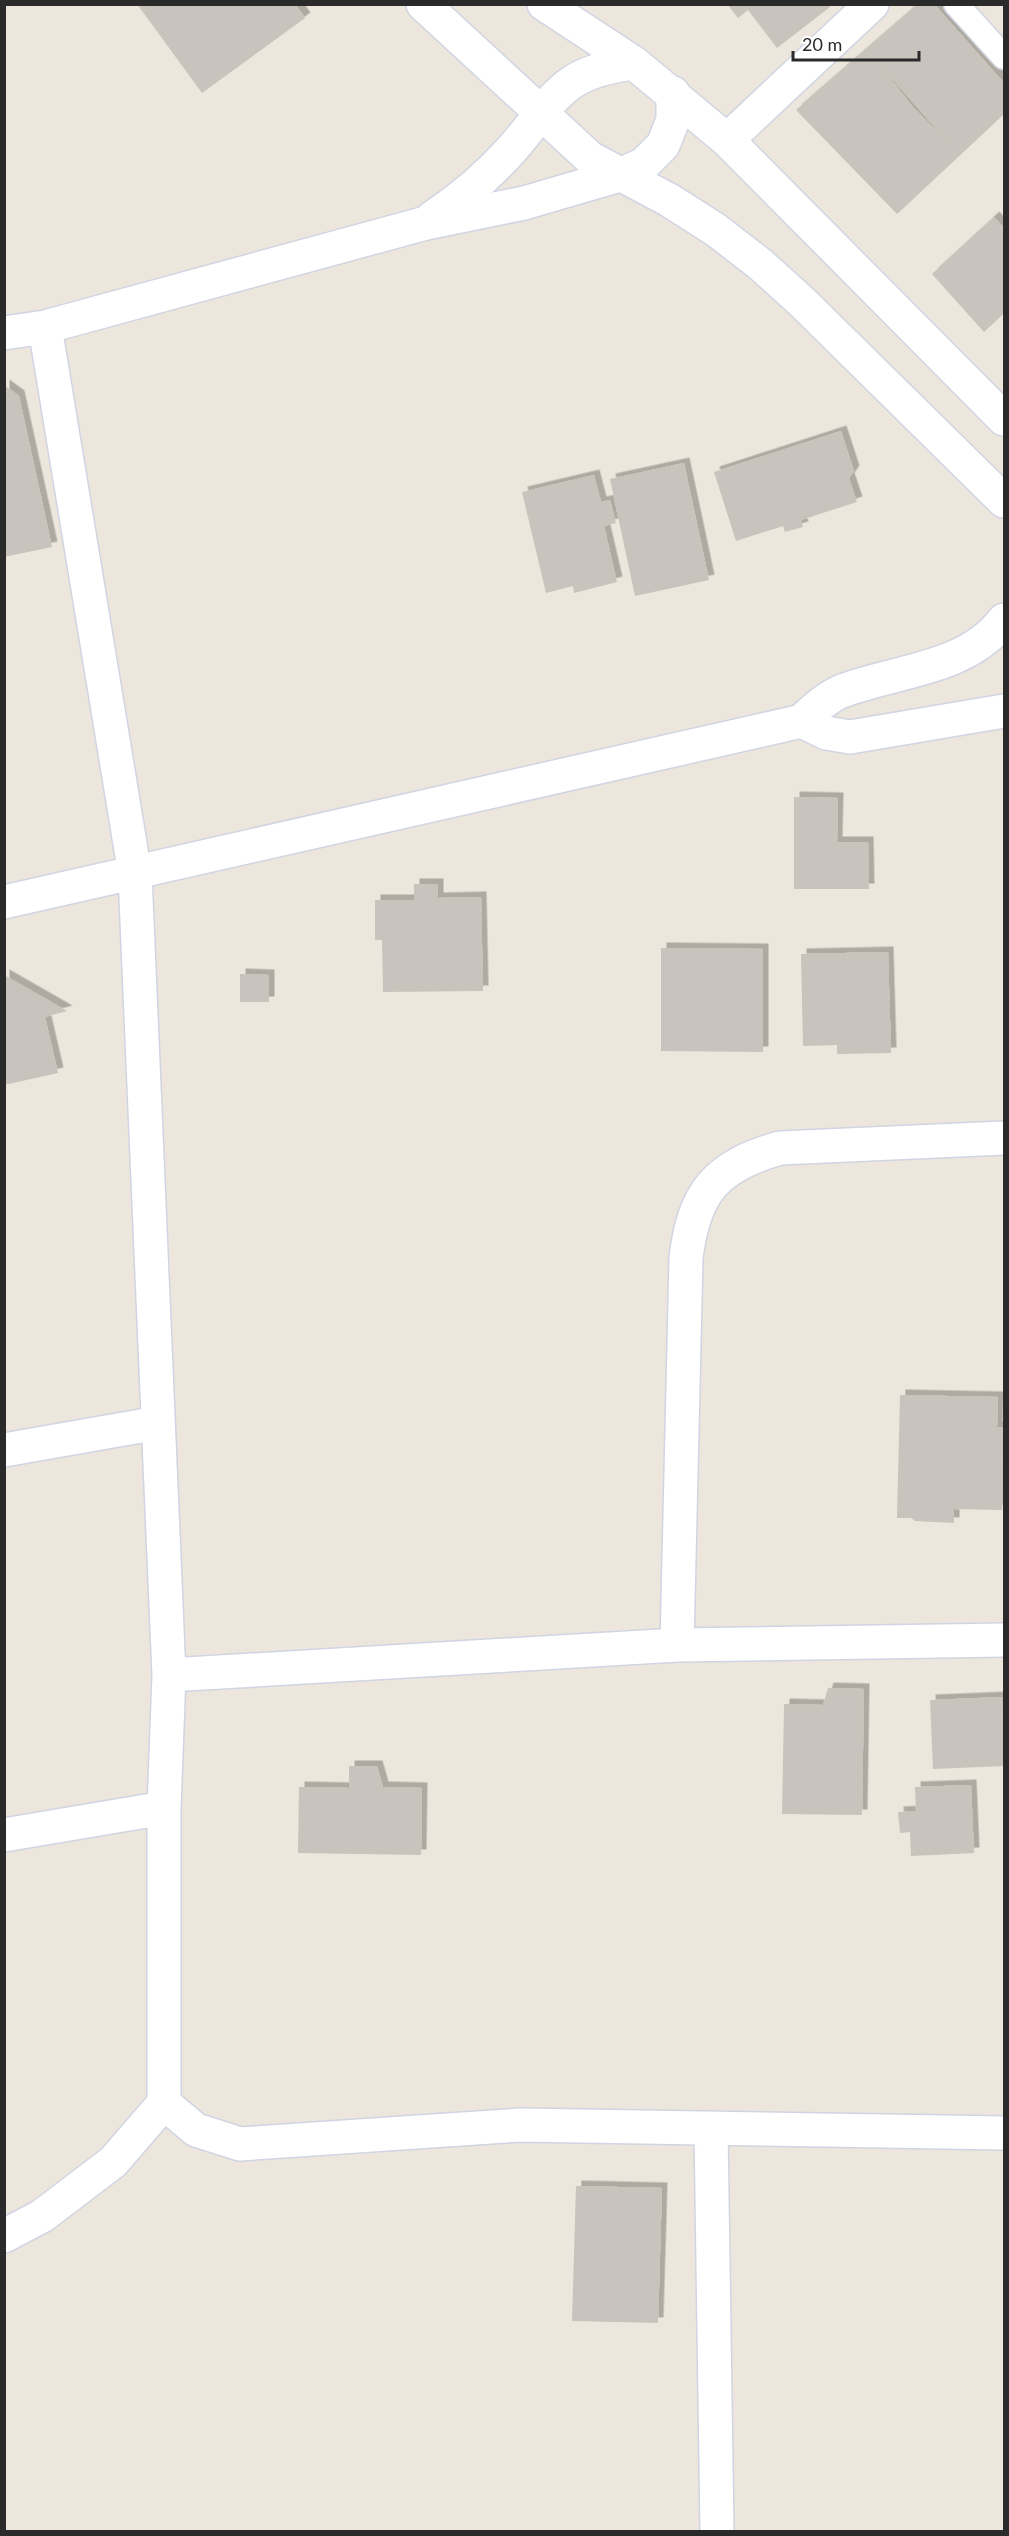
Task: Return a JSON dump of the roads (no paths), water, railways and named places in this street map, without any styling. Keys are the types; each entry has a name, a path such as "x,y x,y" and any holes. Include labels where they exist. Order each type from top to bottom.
{"street":[{"path":"423,4 590,158 669,200 716,230 760,264 801,301 1005,501"},
{"path":"544,4 634,63 727,140 1005,419"},
{"path":"727,140 872,4"},
{"path":"426,223 488,176 556,93 580,77 607,66 634,63"},
{"path":"4,333 45,327 426,223 524,203 620,175 644,164 663,145 673,120 673,93"},
{"path":"4,2236 42,2216 113,2162 164,2103 164,1808 169,1675 135,874 45,327"},
{"path":"4,902 802,722 820,703 842,692 943,662 974,648 1005,620"},
{"path":"802,722 826,733 850,737 1005,711"},
{"path":"677,1645 686,1258 690,1227 702,1198 723,1174 749,1156 780,1148 1005,1138"},
{"path":"4,1450 158,1423"},
{"path":"169,1675 677,1645 1005,1640"},
{"path":"4,1835 164,1808"},
{"path":"164,2103 196,2130 240,2144 520,2125 1005,2133"},
{"path":"711,2128 717,2532"}],"lane":[{"path":"956,4 1005,57"}]}
